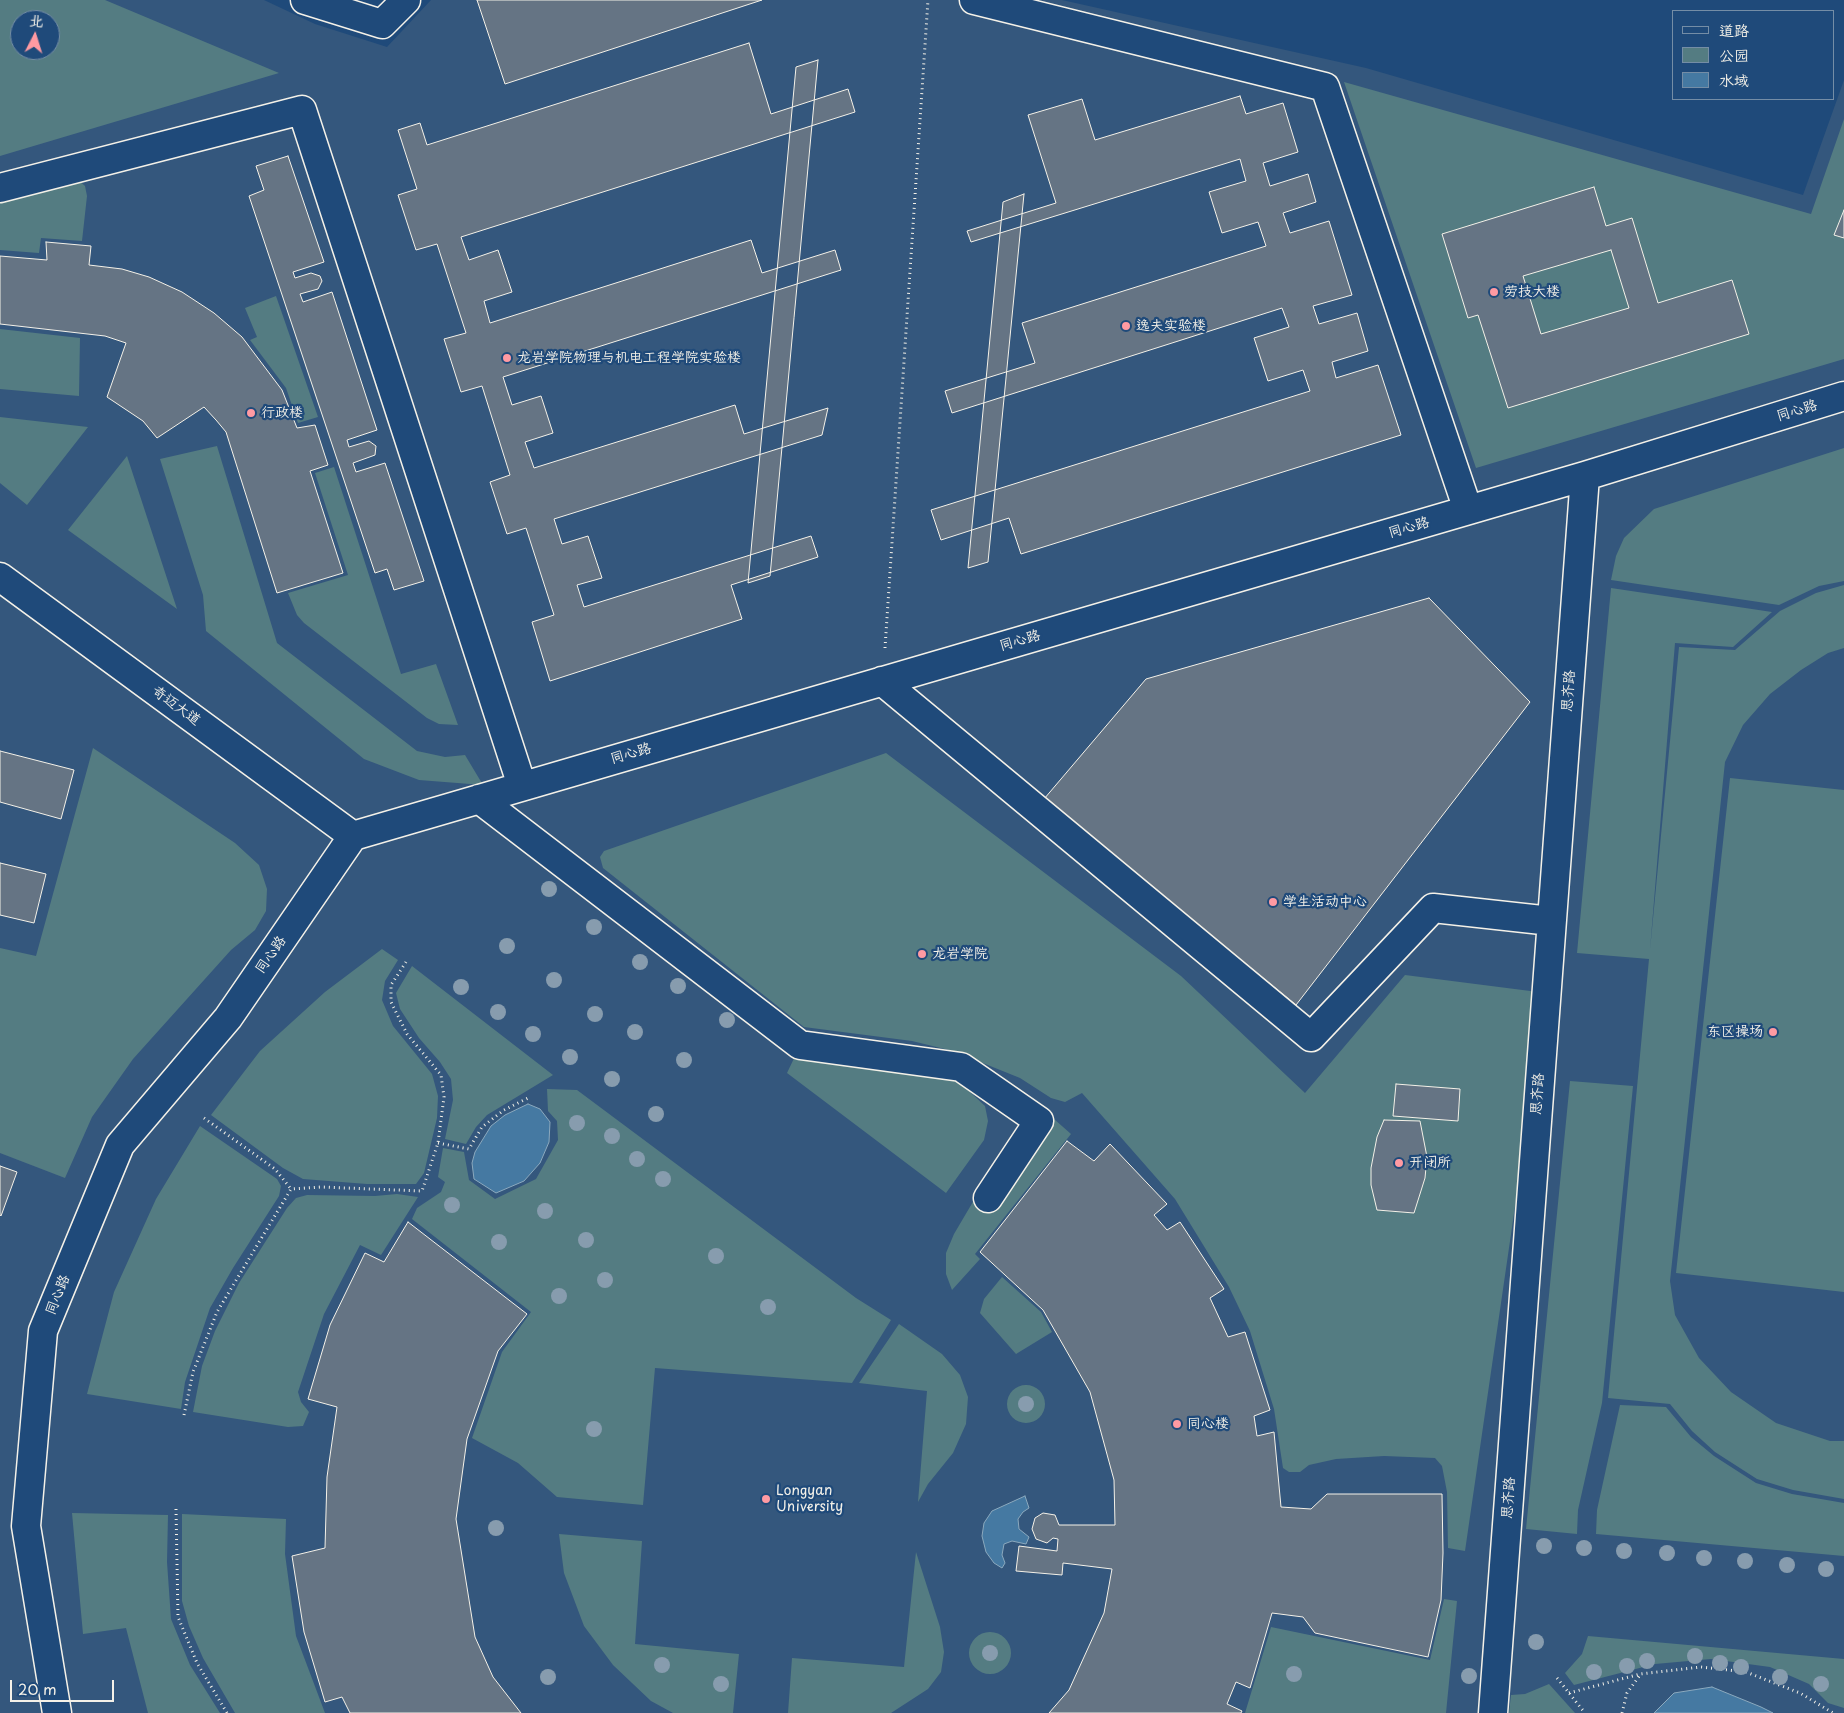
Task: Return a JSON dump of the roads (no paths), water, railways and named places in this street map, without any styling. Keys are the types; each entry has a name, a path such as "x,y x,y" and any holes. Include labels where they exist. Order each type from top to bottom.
{"street":[{"path":"305,0 382,24 406,0"},
{"path":"974,0 1326,87 1468,510"},
{"path":"0,188 302,110 522,786"},
{"name":"同心路","path":"57,1713 26,1526 43,1331 120,1145 228,1018 353,836 1585,476 1844,396"},
{"name":"思齐路","path":"1493,1713 1585,476"},
{"name":"奇迈大道","path":"0,576 353,836"},
{"path":"882,681 1311,1037 1433,908 1551,921"},
{"path":"479,799 800,1045 962,1067 1039,1121 988,1198"}],"water":[{"path":"528,1104 540,1109 550,1122 549,1142 540,1163 524,1181 496,1193 474,1179 472,1163 475,1152 491,1126 505,1115"},
{"path":"1025,1496 1029,1508 1018,1519 1019,1529 1029,1537 1026,1544 1012,1541 1004,1544 1002,1555 1005,1563 1002,1568 994,1563 986,1552 982,1536 984,1523 992,1511"},
{"path":"1712,1687 1773,1713 1654,1713 1674,1693"}],"place":[{"name":"劳技大楼","path":"1494,292"},
{"name":"逸夫实验楼","path":"1126,326"},
{"name":"龙岩学院物理与机电工程学院实验楼","path":"507,358"},
{"name":"行政楼","path":"251,413"},
{"name":"学生活动中心","path":"1273,902"},
{"name":"龙岩学院","path":"922,954"},
{"name":"东区操场","path":"1773,1032"},
{"name":"开闭所","path":"1399,1163"},
{"name":"同心楼","path":"1177,1424"},
{"name":"Longyan University","path":"766,1499"}]}
